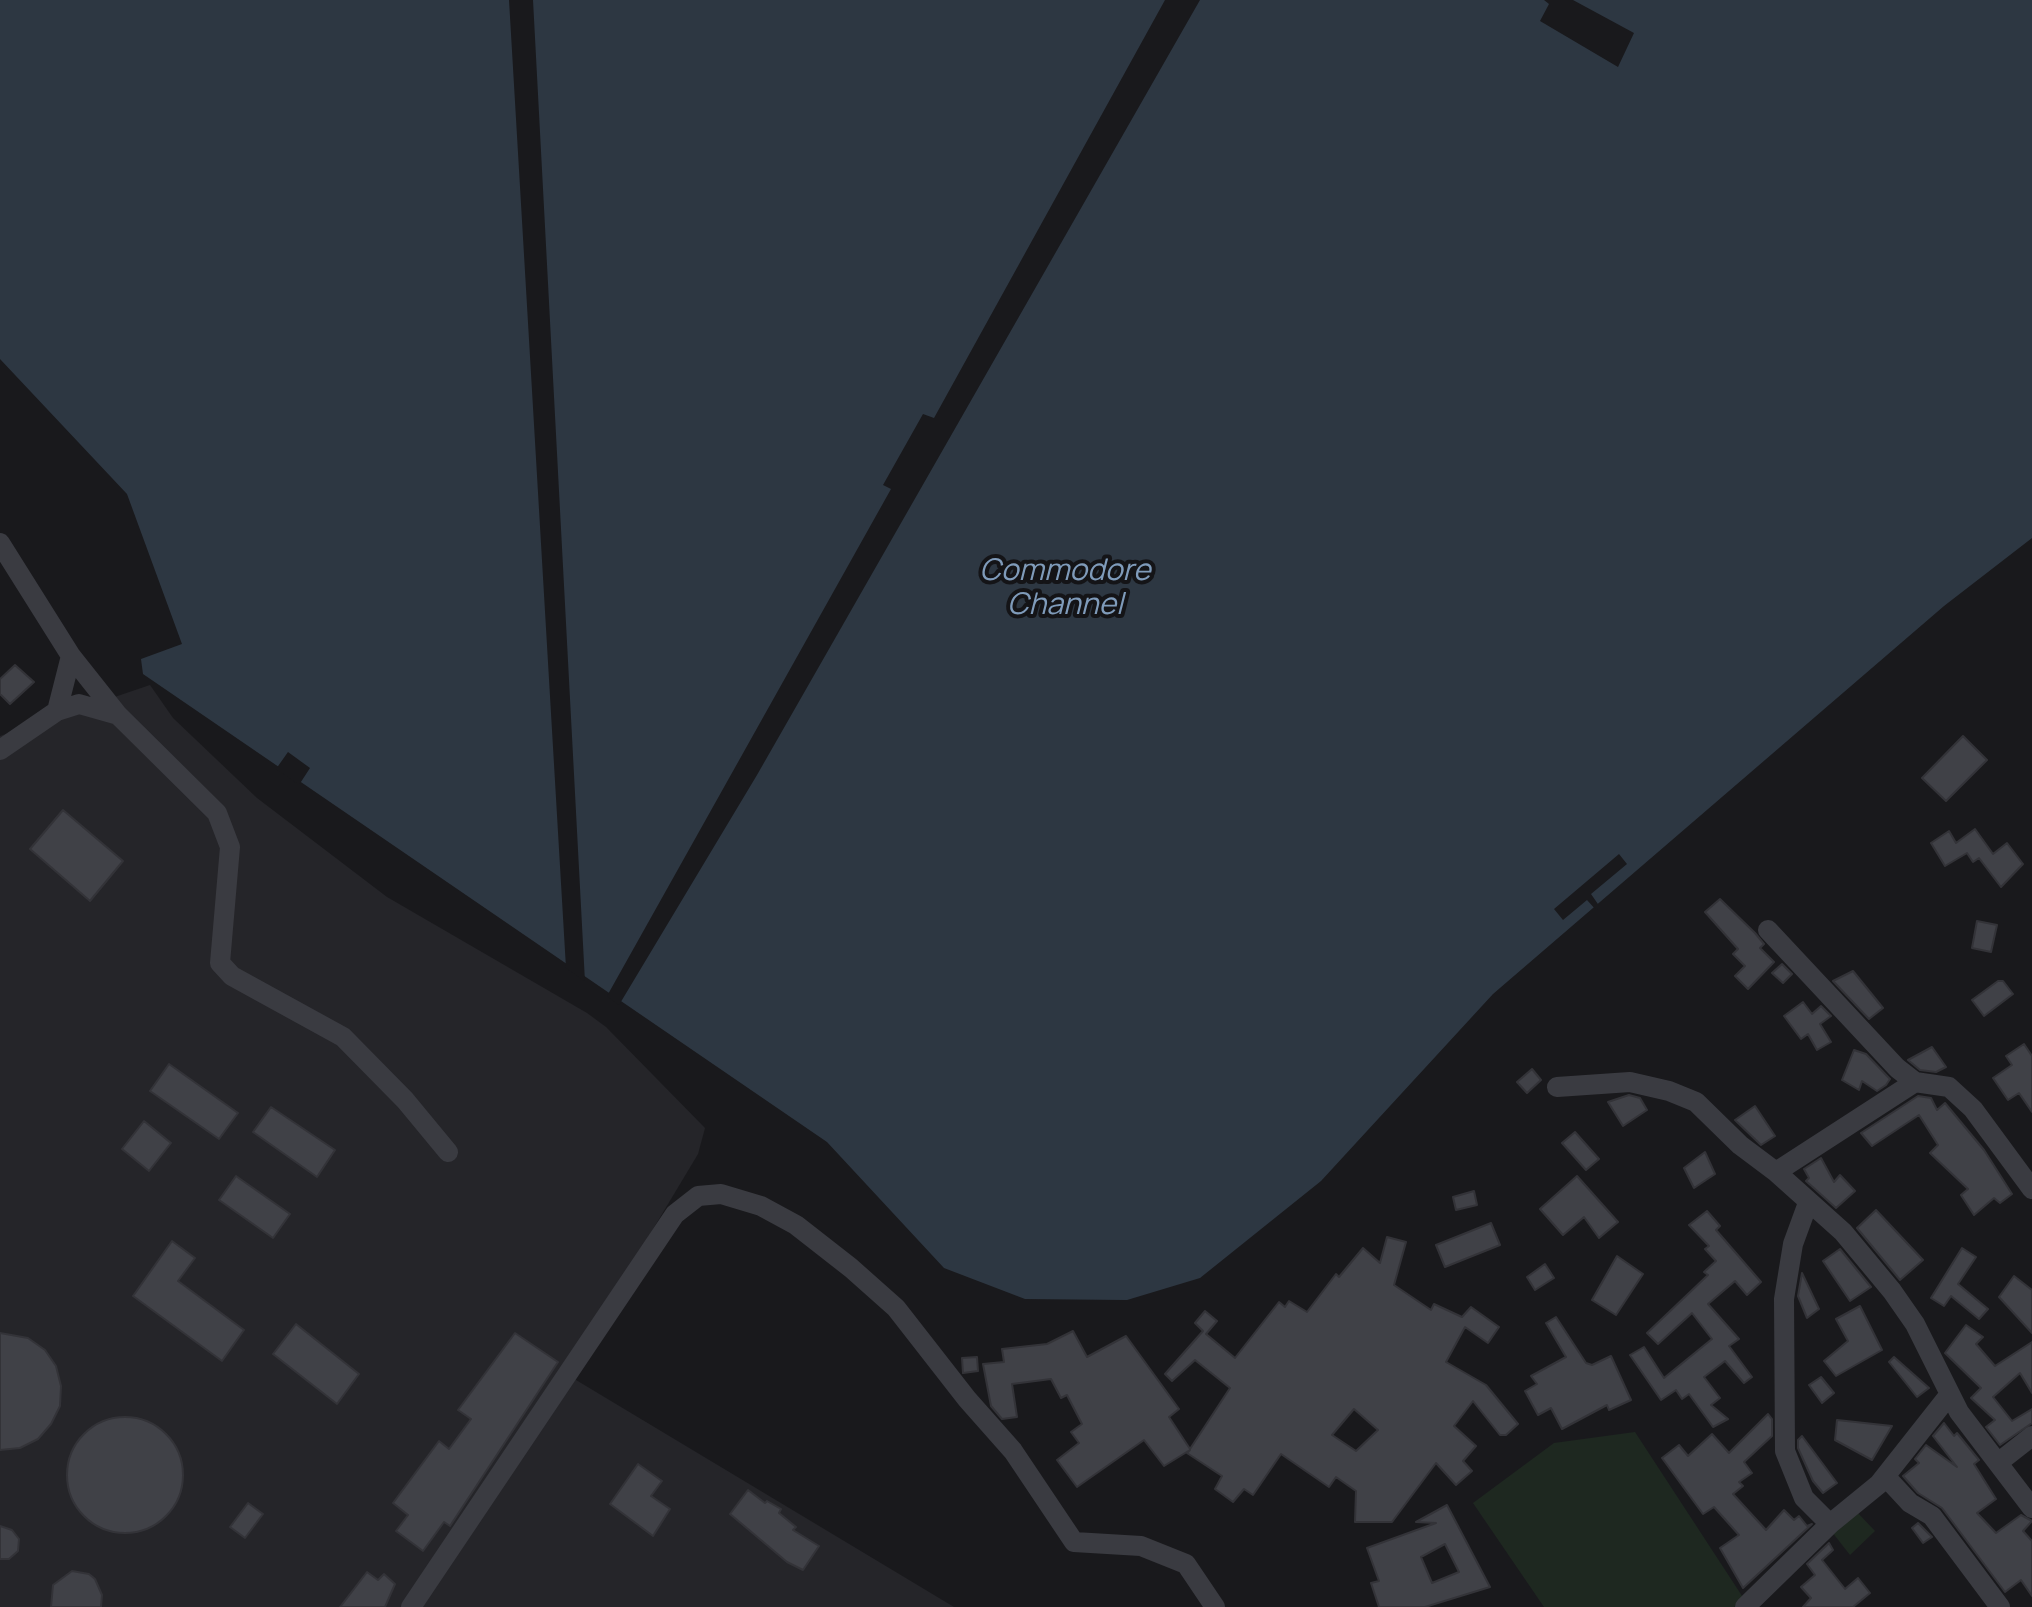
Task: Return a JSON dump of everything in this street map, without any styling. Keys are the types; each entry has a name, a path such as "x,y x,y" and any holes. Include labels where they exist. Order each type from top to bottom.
{"street":[{"path":"0,543 71,656 118,715 217,813 230,847 220,963 232,976 343,1037 405,1100 448,1152"},
{"path":"57,711 71,656"},
{"path":"0,750 57,711 79,704 118,715"},
{"path":"1768,930 1897,1068 1915,1082 1949,1087 1973,1109 2032,1189"},
{"path":"1557,1087 1630,1082 1682,1096 1696,1102 1740,1145 1776,1172 1843,1232 1892,1291 1915,1324 1959,1412 2032,1508"},
{"path":"1776,1172 1915,1082"},
{"path":"411,1607 675,1214 698,1196 721,1194 761,1206 796,1225 896,1308 967,1399 1013,1451 1074,1542 1141,1546 1186,1564 1215,1607"},
{"path":"1808,1203 1793,1244 1784,1299 1785,1451 1804,1498 1830,1524"},
{"path":"1745,1607 1830,1524 1885,1476 1950,1394"},
{"path":"1999,1462 2032,1436"},
{"path":"1885,1476 1910,1503 1932,1516 2000,1607"}],"shaded area":[{"path":"150,685 173,718 257,798 387,897 587,1013 606,1027 705,1128 698,1154 566,1374 954,1607 0,1607 0,736"},
{"path":"1635,1432 1744,1599 1734,1607 1544,1607 1473,1503 1554,1443"},
{"path":"1855,1510 1875,1531 1850,1555 1832,1532"}],"water":[{"name":"Commodore Channel","path":"0,0 2032,0 2032,538 1944,606 1493,994 1321,1181 1200,1278 1127,1300 1025,1299 944,1268 827,1142 143,674 141,659 182,644 127,494 0,359"}],"pier":[{"path":"509,0 533,0 585,982 566,968"},
{"path":"1165,0 1200,0 757,775 619,1005 607,996 891,489 883,485 923,414 934,418"},
{"path":"1544,0 1573,0 1634,33 1618,67 1540,21 1549,4"},
{"path":"288,752 310,768 299,785 276,769"},
{"path":"1619,854 1627,864 1591,894 1600,907 1596,910 1587,900 1563,920 1554,909"}],"building":[{"path":"15,665 34,682 10,704 0,694 0,679"},
{"path":"1963,736 1987,760 1946,801 1922,778"},
{"path":"63,810 123,861 90,901 30,849"},
{"path":"1975,829 1993,854 2007,843 2023,864 2001,887 1979,858 1973,862 1967,853 1945,866 1931,843 1949,831 1956,843"},
{"path":"1720,899 1755,933 1764,944 1760,948 1774,962 1748,989 1735,976 1745,966 1733,954 1738,949 1705,912"},
{"path":"1977,921 1997,925 1991,952 1972,948"},
{"path":"1782,964 1792,974 1783,983 1772,973"},
{"path":"1853,971 1883,1008 1869,1019 1833,981"},
{"path":"1998,981 2003,981 2013,994 1984,1016 1972,1000"},
{"path":"1803,1002 1812,1014 1821,1006 1831,1016 1820,1024 1831,1042 1817,1050 1808,1034 1801,1039 1784,1016"},
{"path":"2024,1044 2032,1056 2032,1112 2019,1093 2008,1100 1993,1078 2012,1065 2006,1056"},
{"path":"1932,1047 1946,1067 1936,1072 1920,1070 1908,1060"},
{"path":"1854,1050 1866,1054 1890,1079 1886,1085 1877,1091 1862,1081 1859,1090 1842,1080"},
{"path":"169,1064 238,1113 219,1139 150,1091"},
{"path":"1532,1069 1541,1080 1527,1093 1517,1082"},
{"path":"1629,1095 1640,1098 1647,1110 1623,1126 1608,1102"},
{"path":"1918,1096 1931,1098 1937,1110 1945,1103 1984,1150 2012,1194 2000,1203 1994,1198 1974,1215 1961,1195 1968,1189 1930,1153 1938,1145 1919,1115 1872,1146 1861,1133"},
{"path":"1755,1106 1775,1136 1761,1145 1735,1120"},
{"path":"271,1107 335,1150 317,1177 253,1132"},
{"path":"144,1121 171,1143 149,1171 122,1149"},
{"path":"1575,1132 1599,1159 1586,1170 1562,1143"},
{"path":"1705,1152 1715,1174 1694,1188 1684,1168"},
{"path":"1821,1158 1834,1182 1840,1175 1855,1191 1836,1208 1806,1181 1809,1178 1804,1169"},
{"path":"236,1176 290,1214 273,1238 219,1200"},
{"path":"1577,1176 1618,1222 1599,1238 1584,1217 1563,1235 1540,1209"},
{"path":"1474,1191 1477,1205 1456,1210 1453,1197"},
{"path":"1876,1210 1923,1260 1900,1280 1857,1228"},
{"path":"1707,1211 1720,1226 1716,1230 1761,1282 1747,1295 1735,1281 1708,1304 1739,1339 1729,1346 1752,1377 1744,1383 1725,1361 1704,1377 1720,1398 1711,1405 1728,1419 1713,1427 1689,1394 1682,1399 1676,1390 1661,1400 1630,1355 1644,1347 1664,1378 1712,1339 1692,1313 1658,1344 1647,1333 1708,1275 1704,1272 1716,1261 1705,1249 1709,1246 1689,1225"},
{"path":"1491,1223 1500,1245 1445,1267 1436,1245"},
{"path":"1387,1237 1406,1242 1394,1285 1431,1310 1434,1304 1462,1317 1471,1307 1499,1327 1488,1343 1465,1327 1446,1362 1486,1385 1518,1424 1506,1435 1500,1435 1473,1401 1454,1426 1476,1446 1463,1461 1472,1471 1456,1485 1436,1463 1392,1522 1355,1522 1356,1491 1336,1477 1329,1487 1281,1454 1253,1495 1244,1489 1233,1502 1215,1489 1222,1476 1187,1453 1190,1450 1164,1466 1144,1440 1077,1487 1057,1460 1079,1443 1071,1432 1082,1424 1067,1395 1061,1398 1051,1379 1012,1384 1017,1417 1002,1419 991,1406 983,1364 1004,1362 1002,1349 1047,1344 1073,1331 1087,1357 1126,1336 1179,1409 1169,1417 1190,1449 1230,1388 1195,1360 1172,1381 1165,1374 1203,1331 1195,1323 1205,1311 1217,1321 1206,1334 1235,1358 1279,1302 1285,1307 1289,1301 1307,1312 1336,1274 1339,1277 1363,1248 1380,1263","holes":["1354,1409 1378,1430 1356,1451 1332,1435"]},
{"path":"172,1241 195,1258 178,1281 244,1330 222,1361 133,1296"},
{"path":"1962,1248 1976,1257 1958,1284 1988,1309 1979,1319 1951,1296 1944,1306 1931,1298"},
{"path":"1840,1249 1871,1287 1850,1301 1823,1261"},
{"path":"1617,1256 1643,1274 1616,1315 1592,1300"},
{"path":"1545,1264 1554,1278 1535,1290 1527,1277"},
{"path":"1802,1273 1819,1309 1807,1318 1798,1296"},
{"path":"2014,1276 2032,1290 2032,1333 1999,1297"},
{"path":"1860,1306 1882,1350 1836,1376 1824,1361 1848,1341 1836,1319"},
{"path":"1556,1317 1586,1363 1592,1365 1611,1356 1631,1400 1609,1410 1607,1405 1562,1429 1551,1408 1538,1415 1525,1391 1537,1384 1531,1376 1566,1357 1546,1323"},
{"path":"296,1324 359,1374 337,1404 273,1354"},
{"path":"1966,1325 1983,1337 1976,1344 1995,1366 2032,1342 2032,1393 2020,1373 1993,1397 2012,1421 2032,1409 2032,1423 2000,1445 1986,1427 1995,1420 1971,1398 1981,1388 1945,1353"},
{"path":"0,1333 28,1338 45,1350 56,1366 61,1386 60,1406 51,1424 38,1439 20,1448 0,1450"},
{"path":"515,1333 558,1362 450,1526 444,1522 423,1551 396,1531 408,1515 393,1503 439,1441 449,1449 471,1419 458,1410"},
{"path":"977,1357 978,1371 963,1373 962,1358"},
{"path":"1894,1357 1929,1388 1917,1397 1889,1362"},
{"path":"1821,1377 1834,1393 1822,1403 1809,1385"},
{"path":"1768,1414 1772,1419 1772,1436 1744,1462 1752,1473 1739,1482 1743,1486 1733,1494 1766,1530 1784,1510 1794,1520 1799,1516 1807,1526 1812,1524 1743,1588 1720,1548 1739,1535 1714,1507 1703,1514 1662,1458 1679,1445 1688,1456 1712,1434 1729,1453"},
{"path":"125,1417 147,1421 166,1434 179,1453 183,1475 179,1497 166,1516 147,1529 125,1533 103,1529 84,1516 71,1497 67,1475 71,1453 84,1434 103,1421"},
{"path":"1837,1420 1892,1426 1872,1460 1835,1440"},
{"path":"1944,1423 1954,1436 1957,1433 1979,1460 1974,1464 1996,1499 1977,1513 1996,1533 2021,1515 2032,1521 2023,1531 2032,1541 2032,1596 2021,1580 2005,1592 1942,1508 1918,1493 1903,1476 1919,1463 1915,1459 1926,1445 1957,1467 1933,1436"},
{"path":"1802,1436 1837,1483 1823,1493 1813,1481 1798,1448 1798,1440"},
{"path":"638,1464 662,1481 651,1496 670,1509 653,1536 610,1504"},
{"path":"748,1490 765,1503 767,1501 781,1509 779,1513 796,1527 793,1530 819,1546 803,1570 787,1562 730,1514"},
{"path":"248,1503 263,1514 245,1538 230,1527"},
{"path":"1447,1505 1490,1587 1425,1607 1379,1607 1371,1583 1379,1581 1367,1548 1436,1523 1416,1522","holes":["1445,1544 1459,1572 1432,1583 1421,1557"]},
{"path":"1918,1523 1932,1537 1923,1543 1912,1528"},
{"path":"0,1526 12,1530 19,1539 18,1551 9,1559 0,1559"},
{"path":"1829,1543 1833,1550 1822,1560 1845,1589 1858,1578 1870,1593 1853,1607 1803,1607 1811,1598 1801,1587 1815,1575 1807,1564"},
{"path":"72,1571 89,1574 95,1579 102,1595 101,1607 51,1607 53,1585"},
{"path":"367,1572 378,1580 384,1574 395,1584 385,1607 340,1607"}]}
